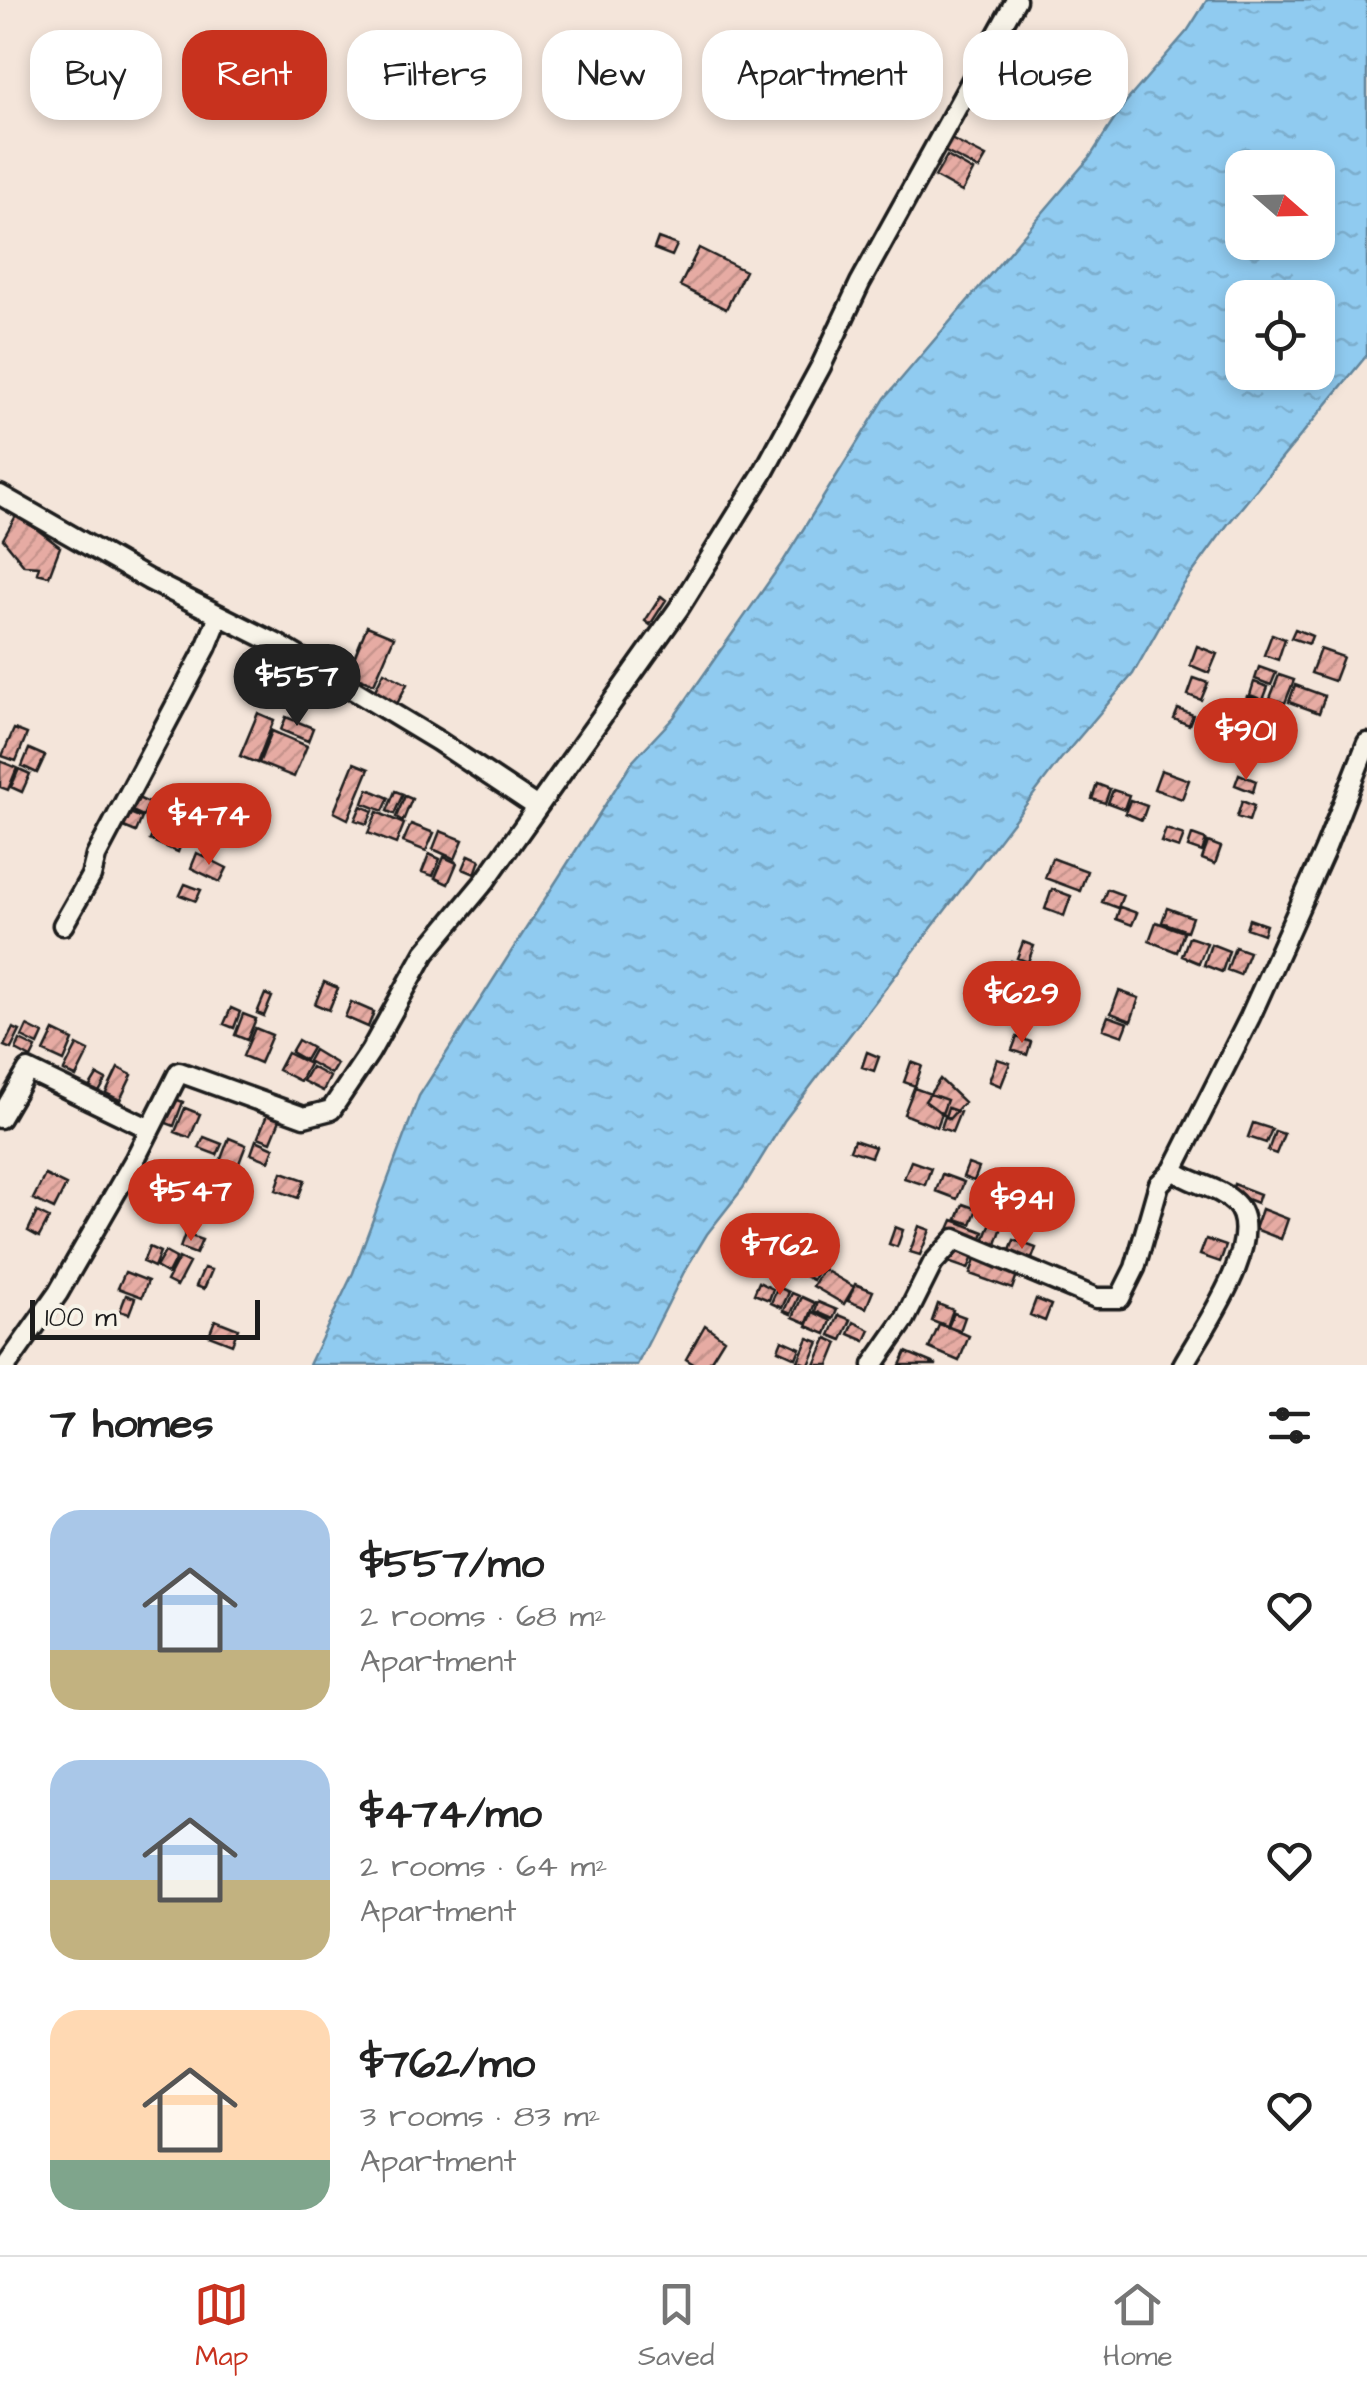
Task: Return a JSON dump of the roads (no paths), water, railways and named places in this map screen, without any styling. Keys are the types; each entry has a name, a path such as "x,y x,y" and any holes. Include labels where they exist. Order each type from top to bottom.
{"street":[{"path":"7,1365 58,1293 179,1072 304,1116 330,1110 370,1052 425,953 485,882 679,608 763,473 822,366 860,283 1016,0"},
{"path":"0,495 295,654 538,808"},
{"path":"63,925 220,616"},
{"path":"873,1365 906,1319 933,1263 954,1239 1096,1298 1120,1298 1135,1268 1159,1184 1173,1170 1250,1017 1324,852 1367,743"},
{"path":"0,1118 28,1070 150,1129"},
{"path":"1173,1170 1237,1204 1245,1236 1239,1262 1183,1365"}],"water":[{"path":"1207,0 1367,0 1367,355 1228,524 1182,587 1133,674 1060,760 784,1121 684,1272 637,1365 309,1365 353,1273 419,1096 633,761 674,717 784,560 885,398 1090,157 1114,120 1128,120 1128,100 1188,30"}]}
